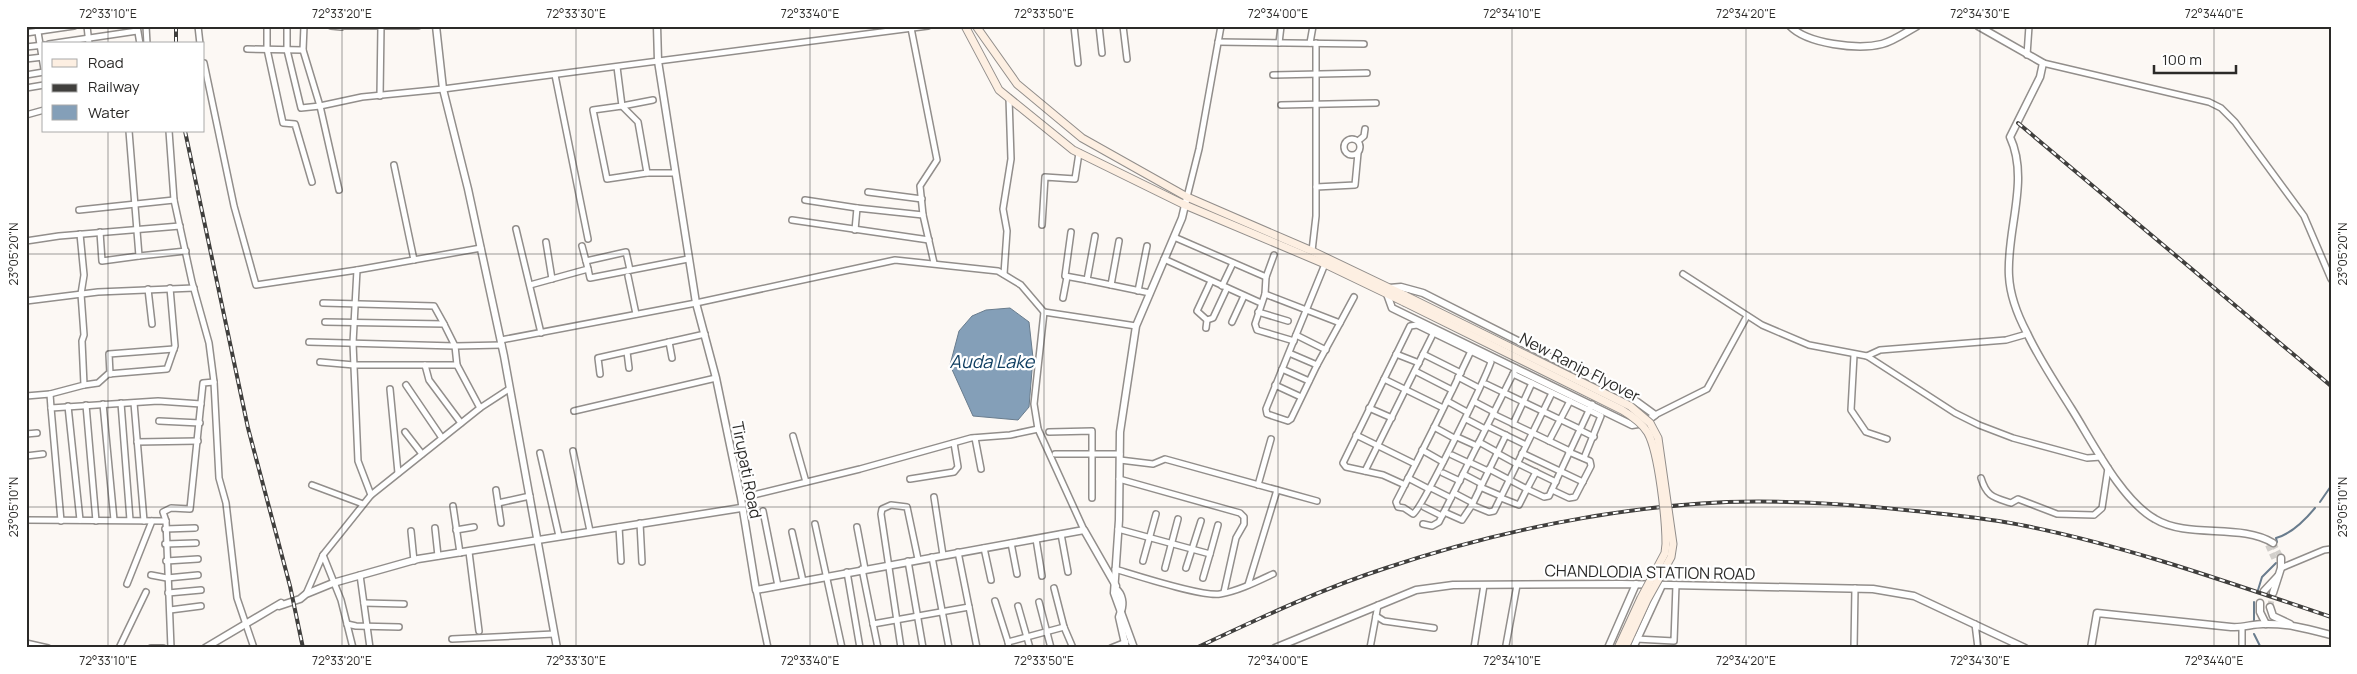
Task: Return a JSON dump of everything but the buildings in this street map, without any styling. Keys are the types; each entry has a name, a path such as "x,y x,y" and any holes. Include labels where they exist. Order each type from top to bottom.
{"main road":[{"path":"965,26 999,90 1079,153 1388,291"},
{"path":"976,26 1017,84 1082,138 1186,201 1312,252 1388,291"},
{"name":"New Ranip Flyover","path":"1388,291 1625,404 1641,414 1654,429 1662,455 1672,552 1647,600 1626,648"},
{"name":"New Ranip Flyover","path":"1405,299 1622,410 1639,422 1646,431 1655,454 1666,544 1665,553 1640,598 1618,648"}],"street":[{"path":"26,33 38,29 74,26"},
{"path":"87,26 88,41"},
{"path":"146,26 147,42"},
{"path":"198,26 200,42"},
{"path":"267,26 267,49 283,122 295,124 312,182"},
{"path":"287,26 287,50 301,108 380,96 928,26"},
{"path":"304,26 303,50 320,106 339,190"},
{"path":"331,26 418,26"},
{"path":"380,96 381,26"},
{"path":"436,26 444,89 501,343 539,539 557,648"},
{"name":"Tirupati Road","path":"657,26 658,61 688,259 696,302 716,378 741,498 741,508 756,590"},
{"path":"1074,26 1078,63"},
{"path":"1099,26 1102,52"},
{"path":"1123,26 1127,59"},
{"path":"1134,648 1121,611 1117,606 1114,593 1116,587 1120,432 1136,326 1174,237 1186,201 1199,149 1221,26"},
{"path":"1279,43 1281,26"},
{"path":"1312,252 1316,187 1316,74 1313,26"},
{"path":"1790,26 1797,34 1822,42 1853,46 1883,44 1917,26"},
{"path":"1978,26 2043,63 2158,88 2209,102 2221,108 2235,122 2304,216 2331,278"},
{"path":"2027,55 2029,26"},
{"path":"911,28 937,160 920,186 928,240 934,263"},
{"path":"26,47 42,45 38,29"},
{"path":"75,42 88,41 137,29 140,42"},
{"path":"1218,42 1364,44"},
{"path":"248,49 303,50"},
{"path":"26,59 42,57"},
{"path":"2043,63 2040,77 2010,137 2016,152 2016,193 2008,252 2008,277 2014,302 2027,334 2108,468 2141,509 2156,520 2184,527 2256,536 2270,542"},
{"path":"617,67 622,106 638,122 648,173"},
{"path":"205,68 234,206 256,285 357,270 481,248"},
{"path":"26,75 42,71"},
{"path":"1273,75 1368,73"},
{"path":"555,75 588,239"},
{"path":"26,88 42,86"},
{"path":"1004,274 1006,230 1003,209 1011,159 1009,98"},
{"path":"653,100 593,110 606,179 648,173 675,173"},
{"path":"1281,105 1376,103"},
{"path":"26,115 42,111"},
{"path":"1358,142 1364,136 1365,129"},
{"path":"128,132 139,256"},
{"path":"169,132 174,200 209,343 214,382 219,478 226,503 237,598 254,648"},
{"path":"1358,142 1349,140 1344,146 1348,154 1358,153"},
{"path":"1316,187 1355,185 1360,148 1358,142"},
{"path":"1042,225 1045,177 1075,179 1079,153"},
{"path":"394,164 414,260"},
{"path":"868,192 922,200"},
{"path":"79,210 174,200"},
{"path":"804,200 924,215"},
{"path":"855,230 857,208"},
{"path":"792,220 928,240"},
{"path":"26,241 100,232 180,226"},
{"path":"516,229 541,333"},
{"path":"100,232 102,261 186,251"},
{"path":"1064,298 1067,277 1064,272 1071,232"},
{"path":"80,234 84,274 81,294 84,335 82,341 84,385"},
{"path":"1087,280 1095,236"},
{"path":"1174,237 1266,277"},
{"path":"1111,285 1119,241"},
{"path":"546,242 552,279"},
{"path":"582,246 590,278 688,259"},
{"path":"1138,291 1147,246"},
{"path":"586,261 626,252 630,270"},
{"path":"1274,255 1266,277 1265,294 1258,312 1255,324 1256,330 1295,338 1326,350"},
{"path":"1164,259 1261,303"},
{"path":"309,342 455,346 501,343 541,333 895,260 998,271 1021,285 1044,312 1136,326"},
{"path":"1207,320 1213,318 1233,263"},
{"path":"1325,264 1275,385 1266,409 1267,414 1290,421 1317,365 1354,297"},
{"path":"530,286 588,269"},
{"path":"357,270 353,343 358,461 371,495"},
{"path":"1683,274 1762,325 1809,345 1867,356 1955,414 1979,425 2013,438 2087,458 2101,457"},
{"path":"628,276 636,314"},
{"path":"1067,277 1150,294"},
{"path":"1207,320 1197,311 1211,281"},
{"path":"1655,415 1633,399 1422,294 1401,287 1388,291 1392,308 1514,371 1632,425 1644,424 1655,415 1707,389 1747,316"},
{"path":"26,396 50,394 98,383 110,374 167,369 174,349 170,288"},
{"path":"26,301 81,294 194,288"},
{"path":"148,290 152,324"},
{"path":"1265,294 1340,323"},
{"path":"1232,322 1244,296"},
{"path":"323,303 355,302 434,306 455,346 458,365 480,408"},
{"path":"1044,312 1034,404 1038,429 1084,530 1116,587"},
{"path":"1258,312 1288,321"},
{"path":"1206,328 1207,320"},
{"path":"325,322 354,324 444,324"},
{"path":"1404,485 1390,477 1346,467 1343,463 1410,326 1413,324 1434,330"},
{"path":"1365,470 1434,330"},
{"path":"600,374 598,358 705,334"},
{"path":"1867,356 1880,350 2006,340 2027,334"},
{"path":"669,342 672,358"},
{"path":"110,374 108,354 174,349"},
{"path":"1473,349 1491,362 1431,489 1417,512 1413,514 1395,504 1473,349"},
{"path":"627,352 629,368"},
{"path":"1288,353 1317,365"},
{"path":"1396,354 1419,363"},
{"path":"1422,354 1479,388"},
{"path":"1854,355 1851,410 1866,432 1887,439"},
{"path":"320,362 354,365 458,365"},
{"path":"425,365 429,380 461,423"},
{"path":"1282,369 1309,381"},
{"path":"1415,371 1452,390"},
{"path":"1514,371 1552,393 1591,407 1602,418 1584,458"},
{"path":"1423,524 1432,526 1439,522 1514,371"},
{"path":"574,411 716,378"},
{"path":"1384,379 1443,408"},
{"path":"171,648 165,544 166,521 163,512 166,509 190,509 203,383 214,382"},
{"path":"1513,424 1532,383"},
{"path":"1486,384 1594,437"},
{"path":"406,385 442,438"},
{"path":"1275,385 1301,397"},
{"path":"390,389 398,473"},
{"path":"304,595 323,555 371,495 480,408 509,389"},
{"path":"1408,478 1431,489 1492,512 1552,393"},
{"path":"50,394 61,521"},
{"path":"51,408 158,401 201,404"},
{"path":"1446,401 1467,412"},
{"path":"1549,441 1570,401"},
{"path":"1475,402 1513,424 1591,463 1573,499 1552,490"},
{"path":"121,403 130,520"},
{"path":"134,403 144,521"},
{"path":"103,404 114,520"},
{"path":"68,406 80,520"},
{"path":"86,406 96,521"},
{"path":"1452,455 1489,470 1547,498 1591,407"},
{"path":"1369,408 1392,418"},
{"path":"1466,420 1526,445"},
{"path":"159,421 200,423"},
{"path":"1434,427 1456,438 1478,444 1556,482"},
{"path":"741,498 975,438 1010,435 1038,429"},
{"path":"1048,432 1092,431 1092,498"},
{"path":"405,432 422,454"},
{"path":"26,434 36,433"},
{"path":"1356,435 1415,464"},
{"path":"793,436 806,482"},
{"path":"1424,507 1462,520 1506,436"},
{"path":"975,438 981,468"},
{"path":"1258,485 1271,439"},
{"path":"137,442 198,441"},
{"path":"910,479 954,472 958,467 954,443"},
{"path":"1422,450 1443,462"},
{"path":"573,451 590,531"},
{"path":"540,452 559,536"},
{"path":"1522,453 1583,482"},
{"path":"26,456 44,454"},
{"path":"1055,454 1092,454 1120,457 1153,464 1165,459 1317,501"},
{"path":"1981,478 1985,491 1993,497 2011,503 2018,499 2057,514 2094,515 2102,508 2108,468"},
{"path":"1443,472 1460,480"},
{"path":"1463,474 1501,497 1520,505 1536,472"},
{"path":"1120,479 1240,513 1244,517 1244,524 1236,538 1224,592"},
{"path":"312,485 364,504"},
{"path":"496,490 501,522"},
{"path":"1248,585 1277,490"},
{"path":"498,503 530,496"},
{"path":"934,498 943,555"},
{"path":"901,648 890,564 881,514 882,509 891,505 907,507 918,559"},
{"path":"453,506 460,554"},
{"path":"206,647 245,624 304,595 333,583 414,560 741,508"},
{"path":"763,511 778,586"},
{"path":"1143,561 1156,514"},
{"path":"1165,568 1178,519"},
{"path":"26,520 166,521"},
{"path":"128,584 152,521"},
{"path":"1186,568 1201,521"},
{"path":"640,523 642,562"},
{"path":"815,524 828,576 842,648"},
{"path":"1203,578 1218,525"},
{"path":"456,530 474,527"},
{"path":"619,527 621,561"},
{"path":"857,527 878,648"},
{"path":"165,529 195,528"},
{"path":"435,528 438,556"},
{"path":"1118,529 1210,554"},
{"path":"768,648 756,590 932,556 1084,530"},
{"path":"411,531 414,560"},
{"path":"792,532 803,581"},
{"path":"1061,534 1068,572"},
{"path":"1036,539 1042,576"},
{"path":"165,544 196,543"},
{"path":"1011,543 1016,574"},
{"path":"984,548 991,580"},
{"path":"2274,593 2279,563 2324,550 2331,550"},
{"path":"469,552 479,631"},
{"path":"958,552 977,648"},
{"path":"323,555 341,600 353,648"},
{"path":"932,556 949,648"},
{"path":"166,561 198,559"},
{"path":"908,561 923,648"},
{"path":"1115,569 1193,591 1220,594 1273,574"},
{"path":"847,572 860,648"},
{"path":"151,575 167,578 198,576"},
{"path":"360,575 370,648"},
{"path":"2264,591 2278,576"},
{"path":"1608,648 1636,584"},
{"name":"CHANDLODIA STATION ROAD","path":"1275,648 1378,604 1416,590 1453,585 1636,584 1873,589 1914,596 2025,648"},
{"path":"1474,648 1484,585"},
{"path":"1506,645 1517,585"},
{"path":"1633,648 1662,585"},
{"path":"1614,635 1637,639 1674,641 1676,585"},
{"path":"1054,588 1064,627 1073,648"},
{"path":"1854,648 1855,588"},
{"path":"168,593 201,590"},
{"path":"119,648 146,592"},
{"path":"996,601 1009,645 1027,637 1064,627"},
{"path":"1039,602 1051,648"},
{"path":"364,603 404,604"},
{"path":"2260,603 2260,612 2266,624"},
{"path":"1370,648 1378,604"},
{"path":"170,610 201,606"},
{"path":"1018,606 1030,648"},
{"path":"873,624 942,614 969,607"},
{"path":"2270,607 2273,616 2292,625 2331,635"},
{"path":"1111,648 1126,645 1119,617 1121,611"},
{"path":"2091,648 2097,613 2242,628 2266,624 2292,625"},
{"path":"1376,616 1384,621 1434,628"},
{"path":"347,624 399,627"},
{"path":"1975,624 1978,648"},
{"path":"2242,628 2242,648"},
{"path":"452,640 554,634"},
{"path":"26,643 48,648"},
{"path":"152,648 163,648"}],"water":[{"name":"Auda Lake","path":"1010,308 1029,322 1033,358 1029,407 1018,420 973,416 950,365 959,331 972,316 986,310"}],"waterway":[{"path":"2320,502 2331,486"},
{"path":"2277,542 2276,538 2292,530 2315,508"},
{"path":"2258,590 2262,577 2276,563"},
{"path":"2254,602 2254,622"},
{"path":"2254,634 2261,648"}],"tunnel":[{"path":"2273,543 2281,558"},
{"path":"2268,545 2275,560"},
{"path":"2270,607 2273,593"}],"railway":[{"path":"176,26 176,42"},
{"path":"2018,123 2331,386"},
{"path":"185,132 248,428 290,586 303,648"},
{"path":"1196,648 1338,585 1386,568 1469,543 1554,523 1641,509 1727,502 1798,502 1844,505 1957,515 2012,523 2142,555 2331,617"}]}
